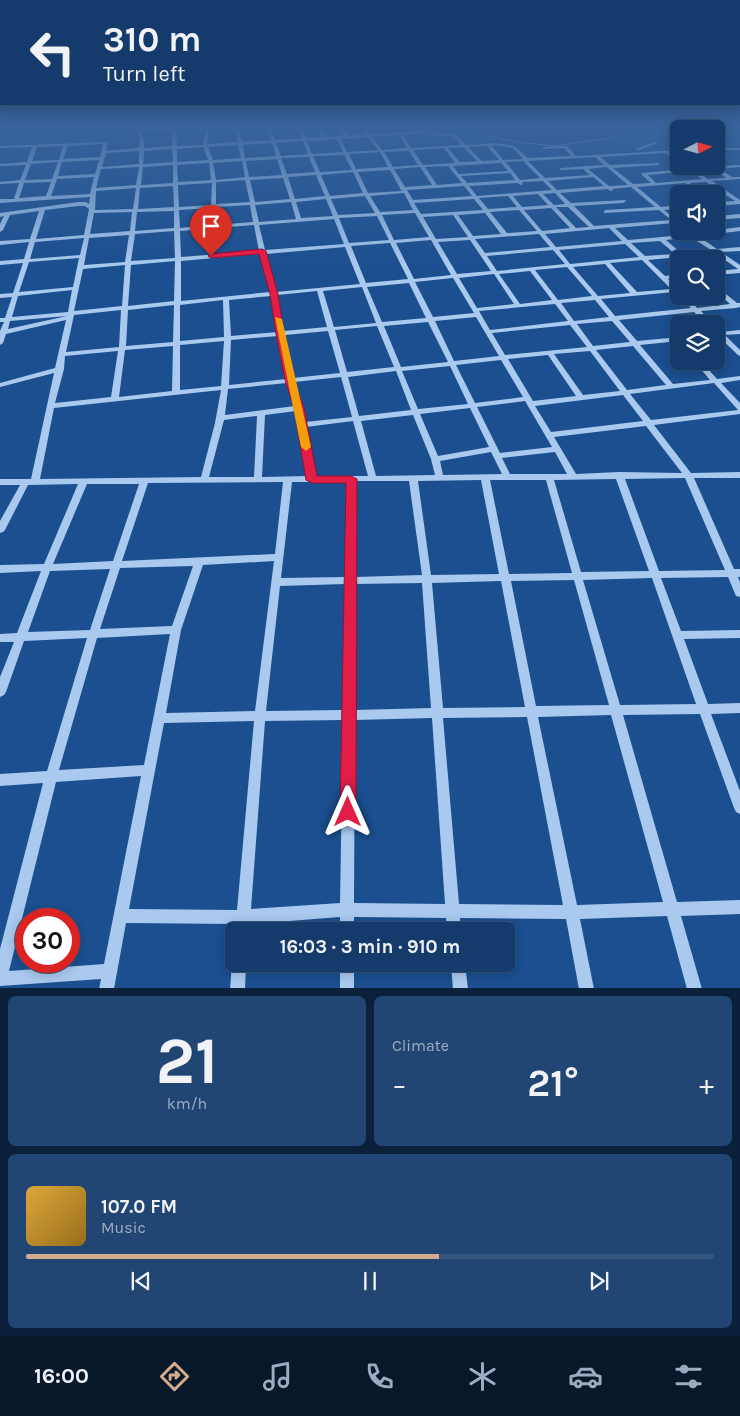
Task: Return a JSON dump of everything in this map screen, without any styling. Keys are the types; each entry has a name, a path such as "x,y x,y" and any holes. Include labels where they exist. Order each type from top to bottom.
{"street":[{"path":"16,200 26,173"},
{"path":"48,198 57,173"},
{"path":"115,400 122,348 128,263 140,173"},
{"path":"174,173 175,229 178,259 175,343 176,393"},
{"path":"212,173 214,182 213,226"},
{"path":"247,173 256,224 274,294 290,380 299,408 312,480"},
{"path":"285,173 299,220"},
{"path":"0,201 48,198 137,188 335,173"},
{"path":"356,173 379,214 429,320 507,476"},
{"path":"393,173 573,476"},
{"path":"426,173 435,186"},
{"path":"458,175 491,173"},
{"path":"511,173 529,194"},
{"path":"537,173 593,228"},
{"path":"565,173 569,178"},
{"path":"591,173 633,210"},
{"path":"617,173 670,215"},
{"path":"644,174 655,173"},
{"path":"319,174 338,217 398,370 436,458 440,478"},
{"path":"644,174 656,184"},
{"path":"0,183 98,175 92,193 92,211 52,406 30,482 0,530"},
{"path":"458,175 505,235"},
{"path":"698,175 740,202"},
{"path":"724,175 740,184"},
{"path":"0,216 43,208 82,204 92,211 175,209 294,201 435,186 594,176"},
{"path":"410,202 740,178"},
{"path":"502,183 540,233 672,387"},
{"path":"540,193 583,235"},
{"path":"24,211 31,199"},
{"path":"0,243 379,214 454,213 622,201"},
{"path":"596,202 620,226"},
{"path":"725,203 740,202"},
{"path":"0,343 43,208"},
{"path":"606,212 670,208"},
{"path":"454,213 518,305"},
{"path":"0,230 7,215"},
{"path":"725,217 740,216"},
{"path":"81,267 262,251 471,238 670,223"},
{"path":"611,227 670,284"},
{"path":"725,230 740,229"},
{"path":"732,230 740,237"},
{"path":"482,255 670,238"},
{"path":"661,239 674,250"},
{"path":"589,240 594,246"},
{"path":"699,240 715,250"},
{"path":"725,251 740,249"},
{"path":"0,263 83,256"},
{"path":"725,257 740,269"},
{"path":"0,320 176,302 670,258"},
{"path":"607,264 635,294"},
{"path":"725,272 740,269"},
{"path":"532,270 688,475 735,573 740,593"},
{"path":"665,278 670,277"},
{"path":"0,296 77,288"},
{"path":"320,290 374,479"},
{"path":"63,354 429,320 518,305 670,292"},
{"path":"725,295 738,306"},
{"path":"204,481 226,387 228,338 226,298"},
{"path":"692,305 702,315"},
{"path":"487,332 738,306"},
{"path":"2,333 71,314"},
{"path":"725,333 740,332"},
{"path":"725,340 740,354"},
{"path":"52,406 398,370 592,347 670,341"},
{"path":"549,352 581,398"},
{"path":"0,385 60,369"},
{"path":"705,370 740,410"},
{"path":"302,425 472,406 581,398 740,378"},
{"path":"220,418 299,408"},
{"path":"548,435 740,410"},
{"path":"258,480 261,413"},
{"path":"436,458 558,449"},
{"path":"619,475 740,808"},
{"path":"0,482 740,475"},
{"path":"549,476 695,988"},
{"path":"485,477 587,988"},
{"path":"413,478 427,579 453,922"},
{"path":"347,922 351,479"},
{"path":"243,922 260,716 288,480"},
{"path":"109,971 0,979 50,777 93,635 144,481"},
{"path":"0,692 47,567 84,482"},
{"path":"0,569 199,562 278,557"},
{"path":"106,988 176,630 199,562"},
{"path":"276,582 578,578 735,573"},
{"path":"0,638 176,630"},
{"path":"677,635 740,634"},
{"path":"158,718 438,712 532,712 616,708 740,708"},
{"path":"0,780 148,770"},
{"path":"120,916 244,917 347,910 571,912 740,907"},
{"path":"237,988 238,972"},
{"path":"347,972 347,988"},
{"path":"459,972 462,988"}],"slow traffic":[{"path":"278,319 306,447"}],"route":[{"path":"211,256 262,251 274,294 290,380 299,408 312,480 351,479 348,812"}]}
